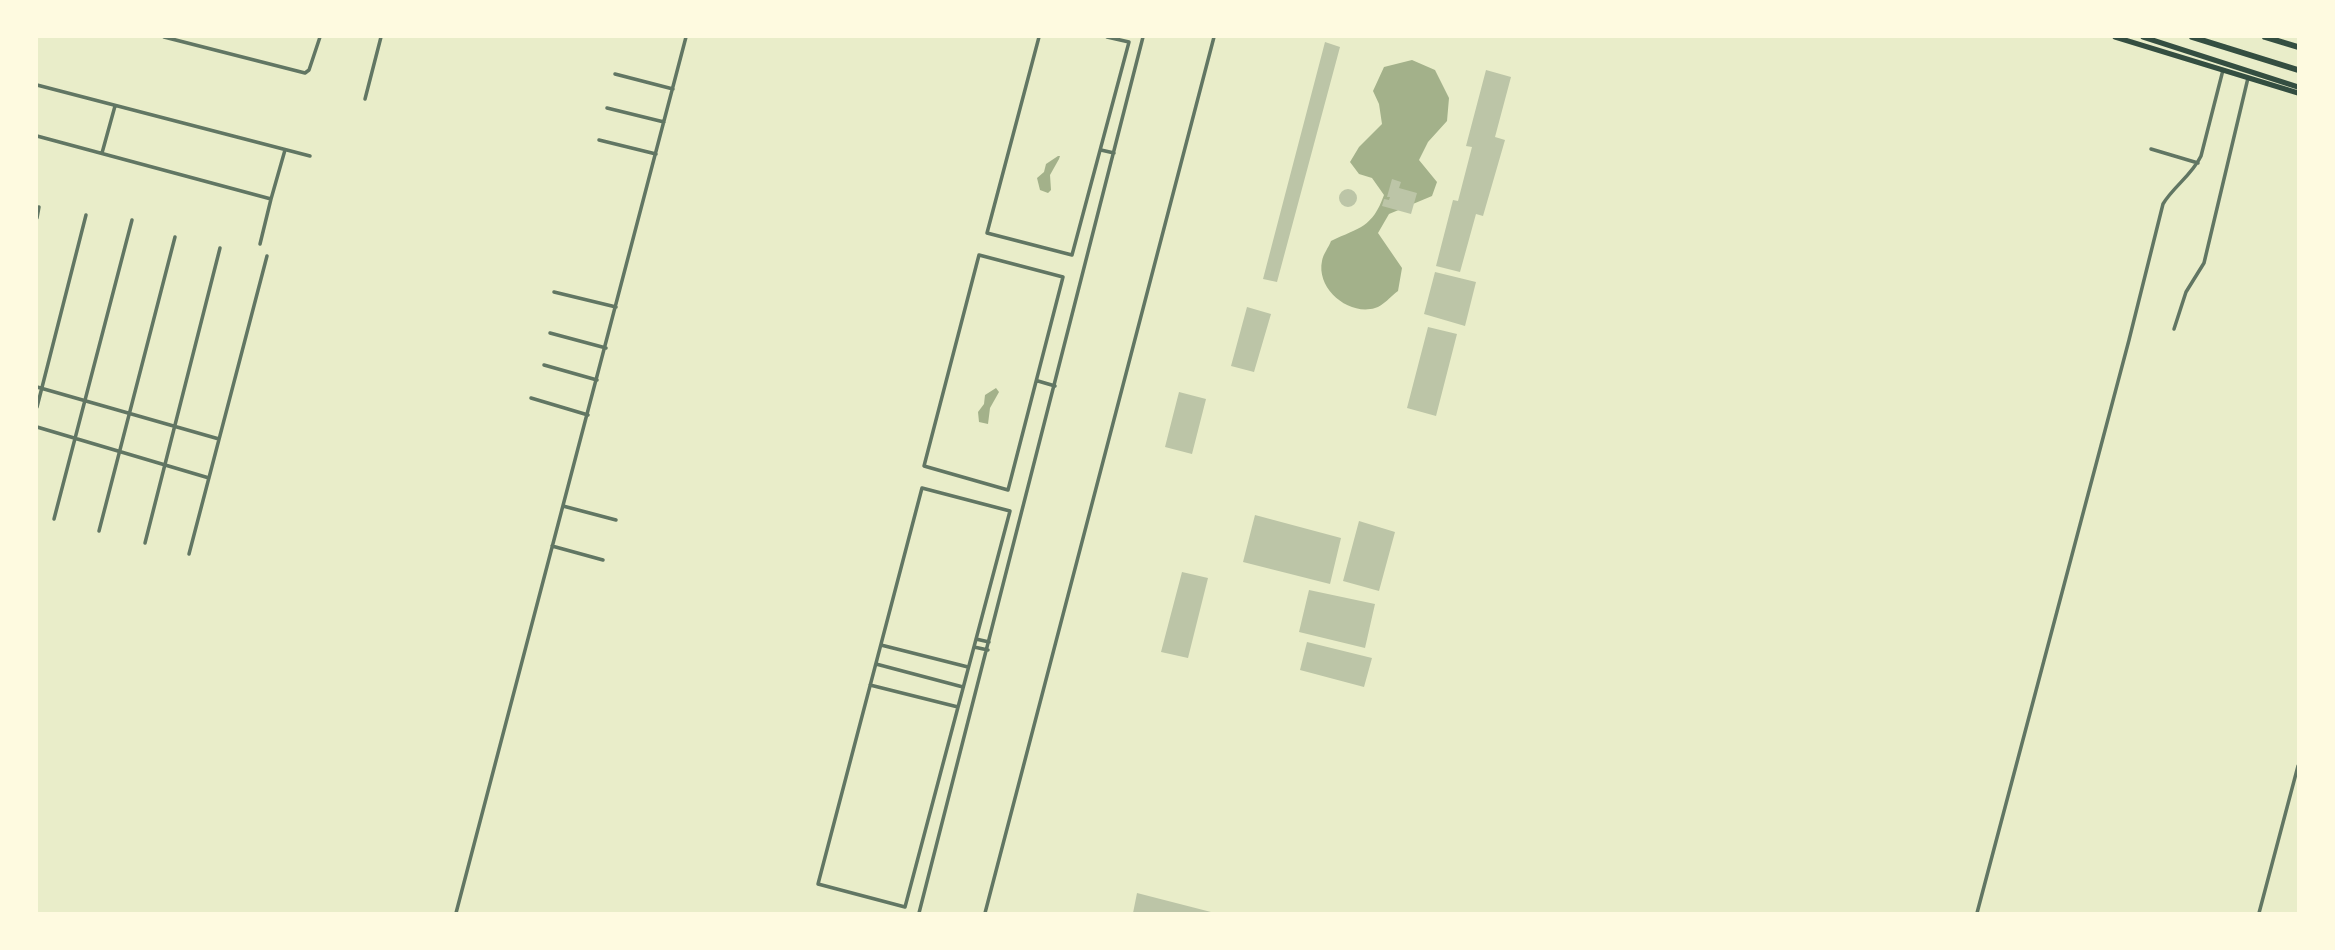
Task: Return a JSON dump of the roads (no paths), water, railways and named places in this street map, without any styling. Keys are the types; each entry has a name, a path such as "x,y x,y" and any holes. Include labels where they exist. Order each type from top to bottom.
{"highway":[{"path":"2192,37 2298,70"},
{"path":"2265,37 2298,47"}],"main road":[{"path":"2115,37 2298,93"},
{"path":"2143,37 2298,87"}],"street":[{"path":"164,37 304,73 309,70 320,37"},
{"path":"365,99 381,37"},
{"path":"456,913 687,37"},
{"path":"1039,37 987,233 1072,255 1129,42 1107,37"},
{"path":"919,913 1143,37"},
{"path":"985,913 1214,37"},
{"path":"1977,913 2163,204 2198,163 2223,70"},
{"path":"615,74 673,89"},
{"path":"2174,329 2186,292 2204,263 2248,78"},
{"path":"37,85 310,156"},
{"path":"102,153 115,106"},
{"path":"607,108 664,122"},
{"path":"37,136 271,200"},
{"path":"599,140 656,154"},
{"path":"1101,149 1114,153"},
{"path":"2151,149 2198,163"},
{"path":"260,244 285,150"},
{"path":"37,218 39,207"},
{"path":"37,407 39,388 86,215"},
{"path":"54,519 132,220"},
{"path":"99,531 176,237"},
{"path":"145,543 220,248"},
{"path":"189,554 267,256"},
{"path":"979,256 1063,277 1038,381 1008,490 924,466 979,256"},
{"path":"554,292 616,307"},
{"path":"550,333 606,348"},
{"path":"544,365 597,380"},
{"path":"1038,381 1055,386"},
{"path":"39,388 219,439"},
{"path":"531,398 588,415"},
{"path":"37,427 209,478"},
{"path":"922,488 1010,511 905,907 818,884 881,645 922,488"},
{"path":"563,506 615,520"},
{"path":"552,547 603,560"},
{"path":"976,639 989,642"},
{"path":"881,645 968,667"},
{"path":"974,647 988,650"},
{"path":"876,664 963,687"},
{"path":"870,685 958,707"},
{"path":"2259,913 2298,766"}]}
